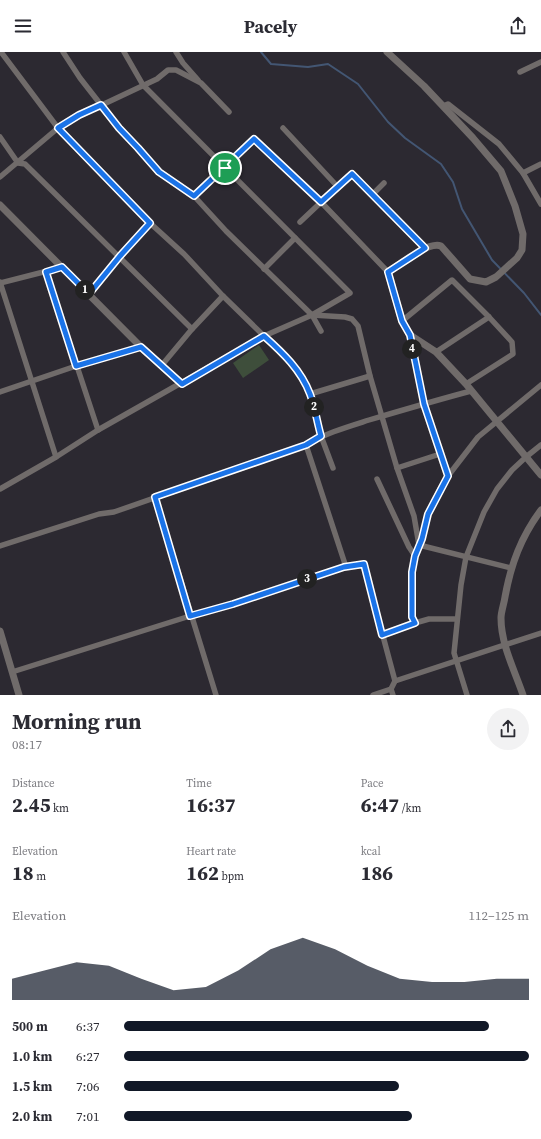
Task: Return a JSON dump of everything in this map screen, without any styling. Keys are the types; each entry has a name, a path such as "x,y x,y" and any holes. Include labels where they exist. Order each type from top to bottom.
{"street":[{"path":"1,52 58,128 150,223 184,254 223,296 285,355 301,375 310,394 321,436 333,468"},
{"path":"63,52 80,78 119,128 159,172 194,196 226,231 312,315 321,331"},
{"path":"0,489 56,457 98,430 182,384 264,336 312,315 350,293 143,85 124,52"},
{"path":"176,52 183,63 229,112"},
{"path":"387,52 424,86 473,138 501,171 515,206 523,234 522,250 517,258 496,276 486,282 470,279 442,246 438,245 425,248 388,272"},
{"path":"520,72 541,62"},
{"path":"0,177 58,128 79,115 157,79 168,70 176,70 202,83"},
{"path":"443,106 448,104 499,144 523,173 541,204"},
{"path":"283,128 338,186"},
{"path":"0,137 18,163 25,164 120,256 192,329"},
{"path":"194,196 254,139"},
{"path":"523,173 541,164"},
{"path":"300,222 352,174 425,248"},
{"path":"372,195 384,183"},
{"path":"321,202 388,272 402,321 410,335 424,404 448,476"},
{"path":"0,205 141,347 182,384"},
{"path":"89,294 120,256 150,223"},
{"path":"264,269 295,238"},
{"path":"56,457 0,283 62,267"},
{"path":"46,272 98,430"},
{"path":"402,321 452,280 512,342 513,354 466,384"},
{"path":"162,365 192,329 223,296"},
{"path":"312,315 352,318 358,326 370,376 397,468 414,516 419,545"},
{"path":"436,352 489,317"},
{"path":"410,335 436,352 466,384 541,475"},
{"path":"0,392 76,366 141,347"},
{"path":"310,394 370,376"},
{"path":"415,623 412,617 412,572 415,556 422,539 428,514 448,476 478,437 541,385"},
{"path":"0,546 99,514 114,512 306,445 321,436 382,416 471,391"},
{"path":"306,445 346,567"},
{"path":"467,695 454,653 461,585 466,557 484,512 497,489 512,470 541,445"},
{"path":"397,468 440,454"},
{"path":"377,479 409,547 415,556"},
{"path":"155,497 190,616 216,695"},
{"path":"523,695 506,646 501,618 512,568 519,545 530,524 541,510"},
{"path":"419,545 512,568"},
{"path":"12,672 233,604 346,567 364,564 395,681 392,692 372,695"},
{"path":"382,635 429,619 457,619"},
{"path":"0,631 19,695"},
{"path":"395,681 541,634"}],"lane":[{"path":"254,139 321,202"}],"green space":[{"path":"259,345 269,360 243,378 233,363"}],"waterway":[{"path":"261,52 271,64 308,67 328,64 358,84 388,122 405,138 441,164 453,182 462,209 492,260 524,293 541,315"}],"route":[{"path":"101,105 119,128 159,172 194,196 225,168 254,139 321,202 352,174 425,248 388,272 402,321 410,335 424,404 448,476 428,514 422,539 415,556 412,572 412,617 415,623 382,635 364,564 344,567 233,604 190,616 155,497 306,445 321,436 310,394 301,375 285,355 264,336 182,384 141,347 76,366 46,272 62,267 89,294 120,256 150,223 58,128 79,115 101,105"}]}
